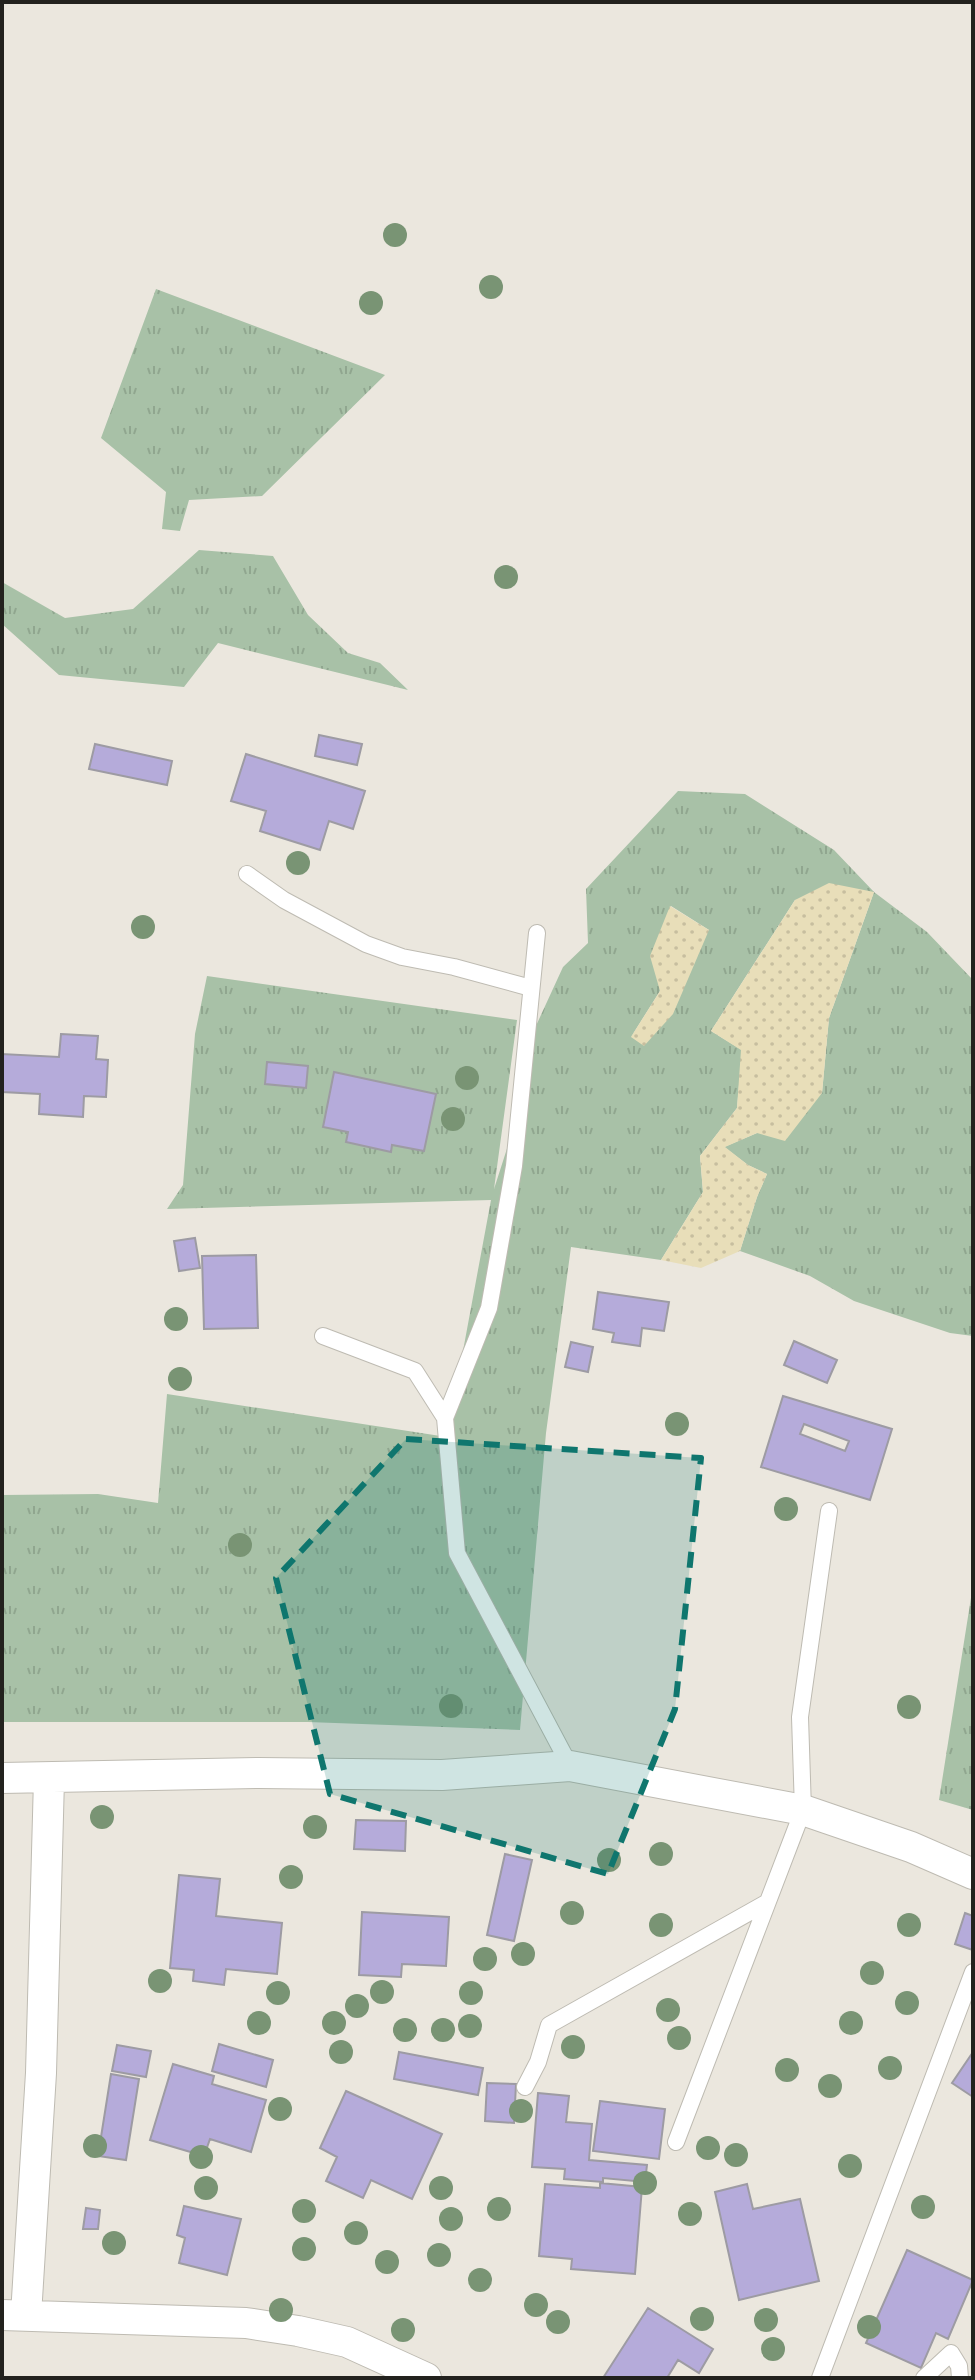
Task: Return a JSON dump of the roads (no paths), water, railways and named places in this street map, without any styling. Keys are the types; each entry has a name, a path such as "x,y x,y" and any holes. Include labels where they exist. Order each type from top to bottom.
{"street":[{"path":"2,1778 259,1773 442,1775 570,1766 803,1810 911,1847 973,1874"},
{"path":"49,1779 41,2073 14,2315 246,2323 347,2342 426,2378"}],"lane":[{"path":"247,874 284,900 366,944 402,957 454,967 531,988"},
{"path":"537,933 514,1166 489,1308 445,1418 457,1553 570,1766"},
{"path":"323,1336 415,1371 445,1418"},
{"path":"676,2142 803,1810 800,1717 829,1511"},
{"path":"525,2087 538,2062 549,2025 766,1903"},
{"path":"820,2378 973,1972"},
{"path":"924,2378 951,2353 959,2366 960,2378"}]}
